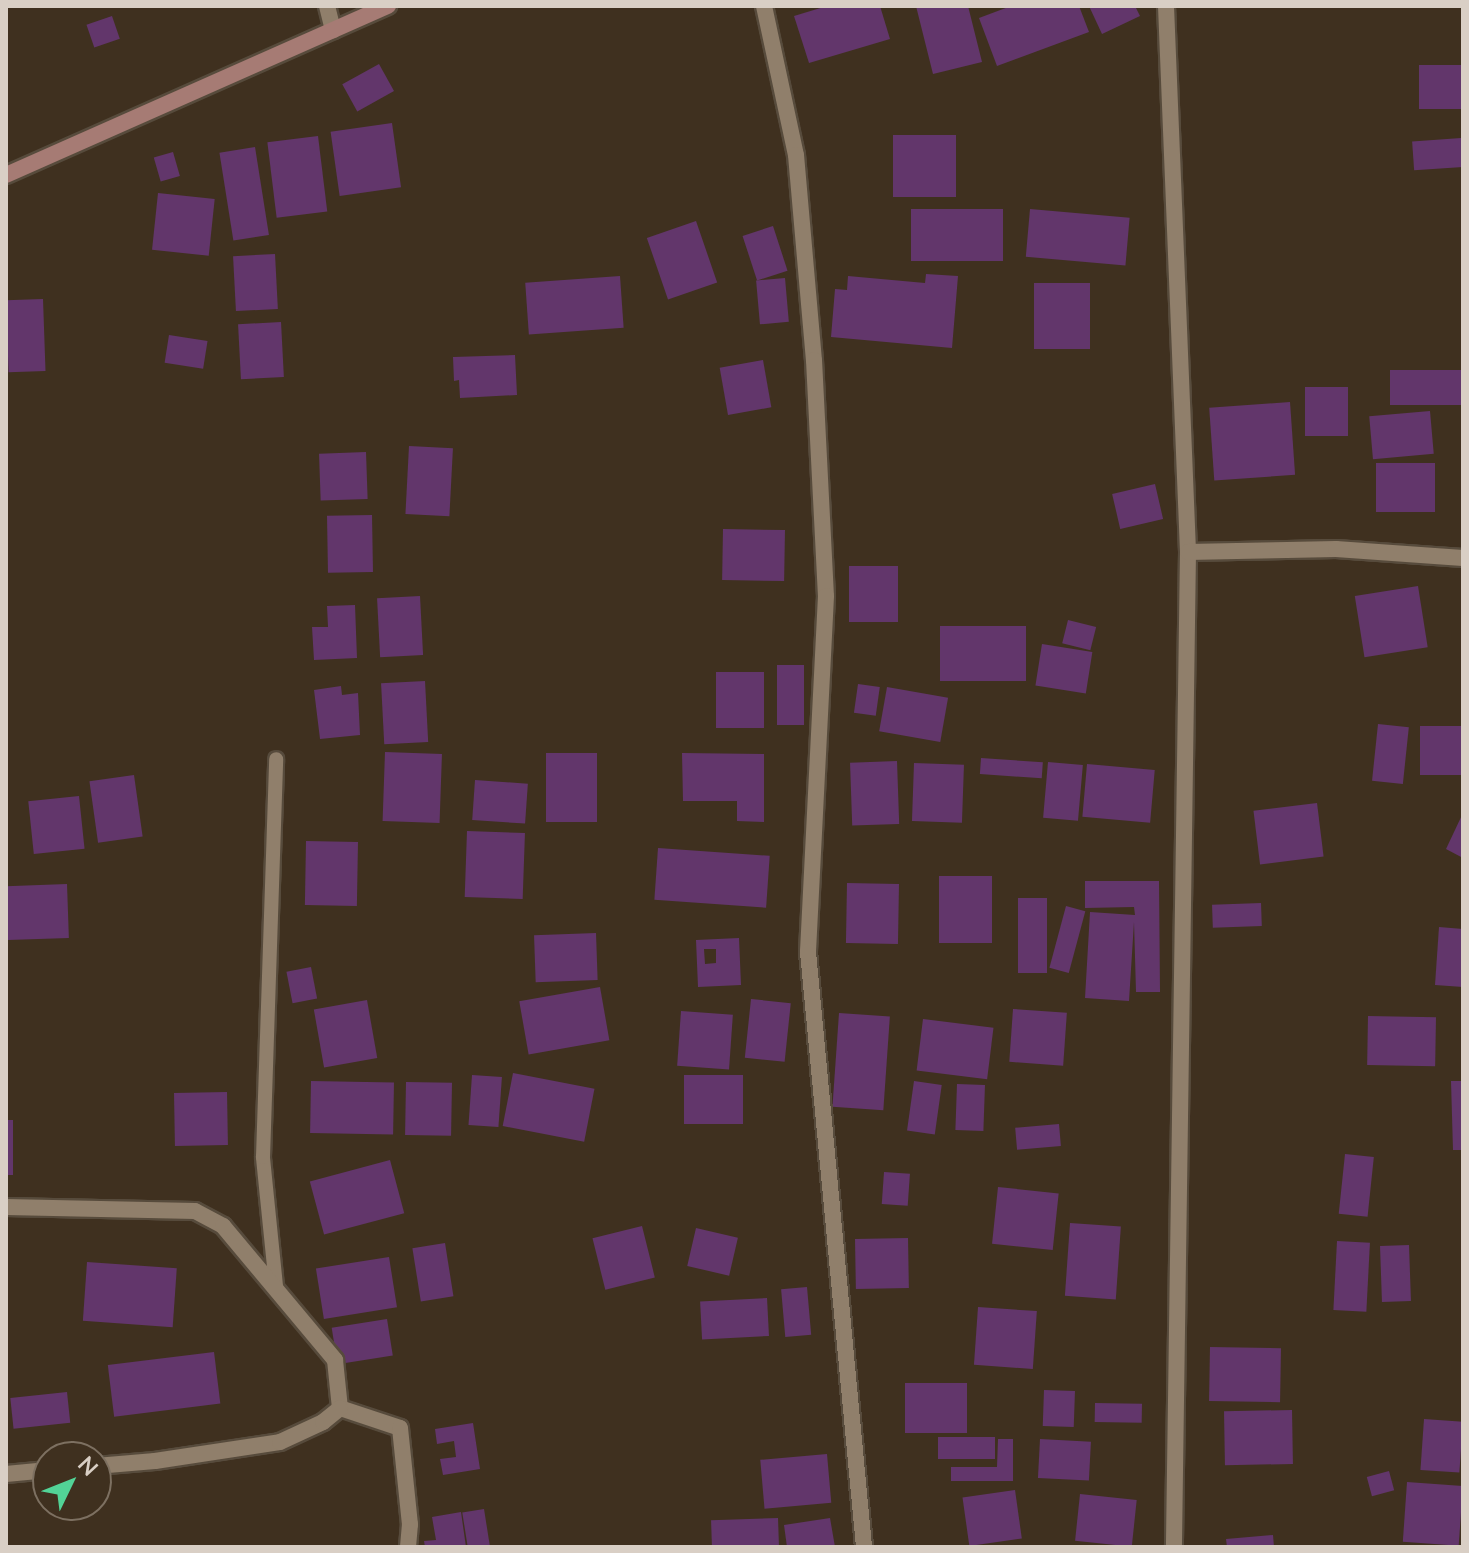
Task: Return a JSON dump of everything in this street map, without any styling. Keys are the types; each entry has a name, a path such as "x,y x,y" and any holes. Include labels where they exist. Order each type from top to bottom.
{"main road":[{"path":"6,175 388,6"}],"street":[{"path":"327,6 333,30"},
{"path":"764,6 796,155 814,360 826,596 808,952 864,1547"},
{"path":"1166,6 1188,552 1174,1547"},
{"path":"1188,552 1347,549 1463,558"},
{"path":"6,1207 195,1211 223,1226 335,1360 340,1408"},
{"path":"112,1465 280,1442 323,1422 340,1408"},
{"path":"340,1408 400,1428 410,1524 408,1547"},
{"path":"6,1474 32,1472"}],"lane":[{"path":"276,759 263,1157 276,1286"}],"building":[{"path":"827,6 880,6 890,39 809,63 794,16"},
{"path":"916,6 968,6 982,62 933,74"},
{"path":"1011,6 1079,6 1089,32 997,66 979,18"},
{"path":"1089,6 1135,6 1140,16 1102,34"},
{"path":"112,16 120,39 94,47 86,25"},
{"path":"379,64 394,91 357,111 342,84"},
{"path":"1419,65 1463,65 1463,109 1419,109"},
{"path":"392,123 401,187 340,196 331,132"},
{"path":"893,135 956,135 956,197 893,197"},
{"path":"318,136 327,211 277,218 267,142"},
{"path":"1461,138 1463,167 1414,170 1412,141"},
{"path":"255,147 269,235 233,241 219,153"},
{"path":"173,152 180,176 161,182 154,158"},
{"path":"158,193 215,199 209,256 152,250"},
{"path":"911,209 1003,209 1003,261 911,261"},
{"path":"1030,209 1130,218 1125,266 1026,257"},
{"path":"696,221 717,282 668,299 647,238"},
{"path":"773,226 788,271 757,281 743,236"},
{"path":"275,254 278,309 236,311 233,256"},
{"path":"926,274 958,276 952,348 831,337 835,289 847,290 848,276 925,283"},
{"path":"620,276 624,328 529,335 525,283"},
{"path":"785,278 789,322 760,324 756,281"},
{"path":"1034,283 1090,283 1090,349 1034,349"},
{"path":"43,299 46,371 9,372 6,300"},
{"path":"281,322 284,377 241,379 238,324"},
{"path":"169,335 208,341 203,369 165,363"},
{"path":"515,355 517,395 460,398 459,380 454,381 453,357"},
{"path":"763,360 771,407 728,415 720,368"},
{"path":"1390,370 1463,370 1463,405 1390,405"},
{"path":"1305,387 1348,387 1348,436 1305,436"},
{"path":"1290,402 1295,475 1214,480 1209,408"},
{"path":"1430,411 1434,454 1373,459 1369,416"},
{"path":"409,446 453,448 449,516 405,514"},
{"path":"366,452 368,499 321,501 319,454"},
{"path":"1376,463 1435,463 1435,512 1376,512"},
{"path":"1155,484 1163,519 1120,529 1112,494"},
{"path":"372,515 373,572 328,573 327,516"},
{"path":"723,529 785,530 784,581 722,580"},
{"path":"849,566 898,566 898,622 849,622"},
{"path":"1418,586 1428,647 1364,657 1355,596"},
{"path":"420,596 423,655 380,657 377,598"},
{"path":"355,605 357,658 314,660 312,627 328,627 327,606"},
{"path":"1068,620 1096,627 1090,650 1062,643"},
{"path":"940,626 1026,626 1026,681 940,681"},
{"path":"1042,644 1092,652 1086,693 1035,685"},
{"path":"777,665 804,665 804,725 777,725"},
{"path":"716,672 764,672 764,728 716,728"},
{"path":"425,681 428,742 384,744 381,683"},
{"path":"858,684 880,687 876,716 854,713"},
{"path":"341,686 342,695 358,693 360,735 320,739 314,690"},
{"path":"887,687 948,698 940,742 879,731"},
{"path":"1378,724 1409,727 1403,784 1372,781"},
{"path":"1420,726 1463,726 1463,775 1420,775"},
{"path":"385,752 442,754 440,823 383,821"},
{"path":"546,753 597,753 597,822 546,822"},
{"path":"682,753 764,754 764,822 737,821 737,801 683,801"},
{"path":"981,758 1043,762 1042,778 980,774"},
{"path":"897,761 899,824 852,826 850,763"},
{"path":"1048,762 1083,765 1078,821 1043,818"},
{"path":"914,763 964,765 962,823 912,821"},
{"path":"1087,764 1155,770 1150,823 1082,817"},
{"path":"134,775 143,836 98,843 89,781"},
{"path":"475,780 528,784 525,824 472,820"},
{"path":"79,796 85,849 34,854 28,801"},
{"path":"1317,803 1324,857 1260,864 1253,811"},
{"path":"1463,813 1463,858 1446,849"},
{"path":"467,831 525,833 523,899 465,897"},
{"path":"306,841 358,842 357,906 305,905"},
{"path":"658,848 770,856 766,908 654,900"},
{"path":"939,876 992,876 992,943 939,943"},
{"path":"1085,881 1159,881 1160,992 1136,992 1134,922 1129,1001 1085,998 1090,912 1135,915 1134,907 1085,908"},
{"path":"847,883 899,884 898,944 846,943"},
{"path":"67,884 69,938 8,940 6,886"},
{"path":"1018,898 1047,898 1047,973 1018,973"},
{"path":"1261,903 1262,926 1213,928 1212,905"},
{"path":"1066,906 1085,911 1069,973 1049,968"},
{"path":"1439,927 1463,929 1463,987 1435,985"},
{"path":"596,933 598,980 536,982 534,935"},
{"path":"739,938 741,985 698,987 696,940","holes":["704,949 716,949 716,963 705,964"]},
{"path":"311,967 317,998 293,1003 286,972"},
{"path":"600,987 609,1040 529,1054 519,1001"},
{"path":"751,999 791,1003 785,1062 745,1058"},
{"path":"367,1000 377,1058 324,1067 314,1009"},
{"path":"1013,1009 1067,1013 1063,1066 1009,1062"},
{"path":"681,1011 733,1015 729,1069 677,1066"},
{"path":"839,1013 890,1017 883,1110 832,1107"},
{"path":"1368,1016 1436,1017 1435,1066 1367,1065"},
{"path":"923,1019 993,1028 987,1079 917,1071"},
{"path":"513,1073 594,1089 584,1142 503,1126"},
{"path":"472,1075 502,1077 498,1127 469,1125"},
{"path":"684,1075 743,1075 743,1124 684,1124"},
{"path":"311,1081 394,1082 393,1134 310,1133"},
{"path":"914,1081 942,1085 935,1134 907,1131"},
{"path":"1451,1081 1463,1081 1463,1150 1453,1150"},
{"path":"406,1082 452,1083 451,1136 405,1135"},
{"path":"957,1084 985,1085 983,1131 955,1130"},
{"path":"227,1092 228,1145 175,1146 174,1093"},
{"path":"6,1120 13,1120 13,1175 6,1175"},
{"path":"1059,1124 1061,1146 1017,1150 1015,1128"},
{"path":"1345,1154 1374,1157 1368,1217 1339,1214"},
{"path":"390,1160 404,1213 324,1235 310,1181"},
{"path":"884,1172 910,1174 908,1206 882,1204"},
{"path":"998,1187 1059,1193 1053,1250 992,1244"},
{"path":"1070,1223 1121,1227 1116,1299 1065,1296"},
{"path":"642,1226 655,1277 605,1290 593,1238"},
{"path":"696,1228 738,1238 729,1276 687,1266"},
{"path":"908,1238 909,1288 856,1289 855,1239"},
{"path":"1337,1241 1370,1243 1366,1312 1333,1310"},
{"path":"445,1243 453,1296 421,1301 412,1248"},
{"path":"1409,1245 1411,1301 1382,1302 1380,1246"},
{"path":"389,1257 397,1307 324,1319 316,1269"},
{"path":"87,1262 177,1268 173,1327 83,1321"},
{"path":"807,1287 811,1335 785,1337 781,1289"},
{"path":"767,1298 769,1336 702,1339 700,1302"},
{"path":"978,1307 1037,1311 1033,1369 974,1365"},
{"path":"387,1319 393,1356 337,1364 332,1328"},
{"path":"1210,1347 1281,1348 1280,1402 1209,1401"},
{"path":"214,1352 220,1404 114,1417 108,1365"},
{"path":"905,1383 967,1383 967,1433 905,1433"},
{"path":"1044,1390 1075,1391 1074,1427 1043,1426"},
{"path":"67,1392 70,1423 14,1429 10,1398"},
{"path":"1095,1403 1142,1404 1142,1423 1095,1422"},
{"path":"1292,1410 1293,1464 1225,1465 1224,1411"},
{"path":"1424,1419 1463,1422 1459,1473 1420,1470"},
{"path":"473,1423 480,1469 443,1475 440,1459 456,1457 454,1441 437,1444 435,1429"},
{"path":"938,1437 995,1437 995,1459 938,1459"},
{"path":"998,1439 1013,1439 1013,1481 951,1481 951,1467 997,1467"},
{"path":"1040,1439 1091,1442 1089,1481 1038,1478"},
{"path":"827,1454 831,1503 765,1509 760,1460"},
{"path":"1389,1471 1394,1490 1372,1496 1367,1477"},
{"path":"1407,1482 1463,1486 1459,1546 1403,1542"},
{"path":"1015,1490 1022,1539 969,1546 963,1497"},
{"path":"1080,1494 1137,1500 1132,1547 1075,1541"},
{"path":"484,1509 490,1547 468,1547 462,1512"},
{"path":"461,1512 466,1547 425,1547 424,1541 436,1540 432,1517"},
{"path":"778,1518 779,1547 712,1547 711,1520"},
{"path":"830,1518 835,1547 787,1547 784,1525"},
{"path":"1273,1535 1274,1547 1227,1547 1226,1539"}]}
